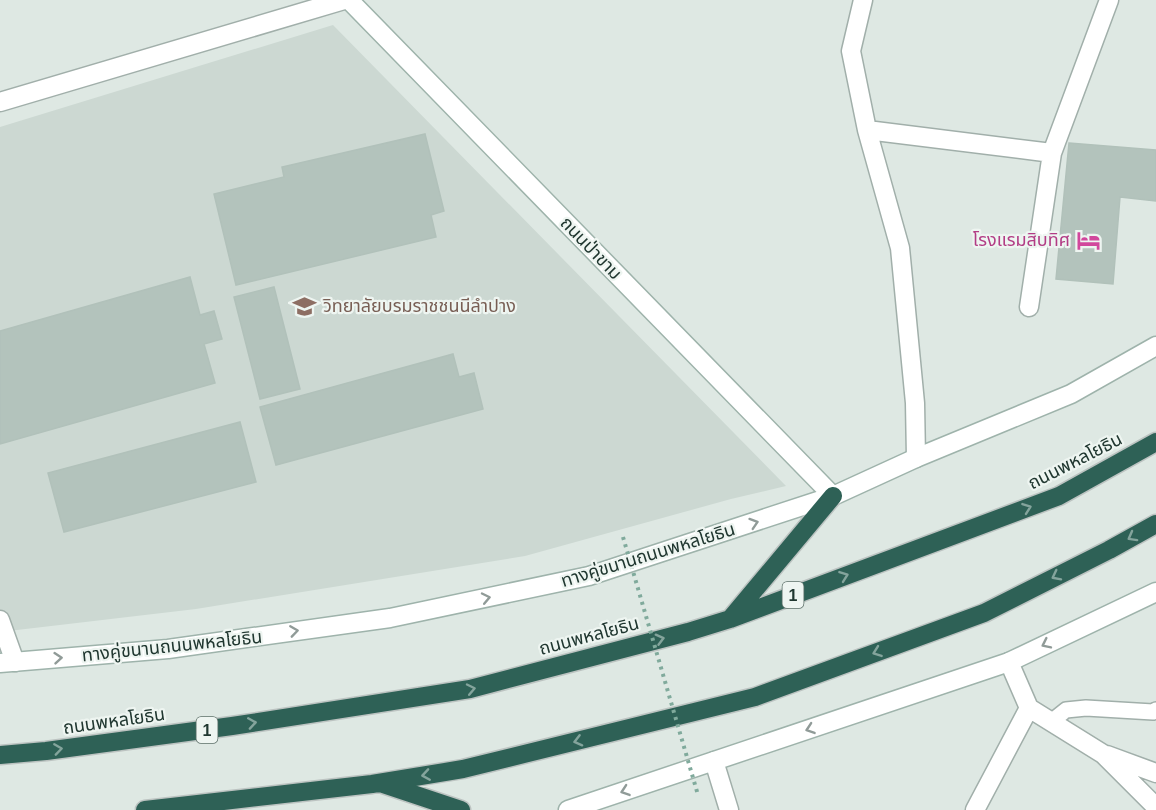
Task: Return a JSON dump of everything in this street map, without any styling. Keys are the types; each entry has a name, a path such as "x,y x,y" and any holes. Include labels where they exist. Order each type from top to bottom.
{"highway":[{"name":"ถนนพหลโยธิน","path":"0,754 46,751 232,726 470,689 688,632 730,619 1059,496 1156,442"},
{"path":"730,619 834,496"},
{"path":"145,810 379,782 463,769 755,697 984,613 1156,524"},
{"path":"379,782 461,810"}],"street":[{"path":"0,84 7,100 346,0"},
{"name":"ถนนป่าขาม","path":"346,0 834,496"},
{"path":"863,0 851,51 867,130 900,248 915,403 916,458"},
{"path":"1029,307 1052,153 1109,0"},
{"path":"867,130 1052,153"},
{"name":"ทางคู่ขนานถนนพหลโยธิน","path":"8,663 168,649 390,618 590,576 834,496 916,458 1071,394 1156,346"},
{"path":"568,810 1009,663 1156,592"},
{"path":"0,620 8,663"},
{"path":"1009,663 1029,708 1103,754 1156,773"},
{"path":"975,810 1029,708"},
{"path":"1103,754 1156,807"},
{"path":"714,761 729,810"}],"lane":[{"path":"1052,722 1066,710 1156,711"}],"path":[{"path":"623,537 698,795"}],"shaded area":[{"name":"วิทยาลัยบรมราชชนนีลำปาง","path":"333,25 786,486 525,556 196,609 0,632 0,127"}],"building":[{"path":"425,134 444,211 431,215 436,237 236,285 214,194 284,177 282,167"},
{"name":"โรงแรมสิบทิศ","path":"1069,143 1156,150 1156,201 1120,197 1113,284 1056,279"},
{"path":"190,277 200,315 214,311 222,339 204,344 215,383 0,444 0,331"},
{"path":"274,287 300,389 260,399 234,297"},
{"path":"453,354 459,377 474,373 483,409 276,465 260,407"},
{"path":"240,422 256,482 64,532 48,473"}],"place":[{"name":"โรงแรมสิบทิศ","path":"1088,240"},
{"name":"วิทยาลัยบรมราชชนนีลำปาง","path":"305,306"}]}
